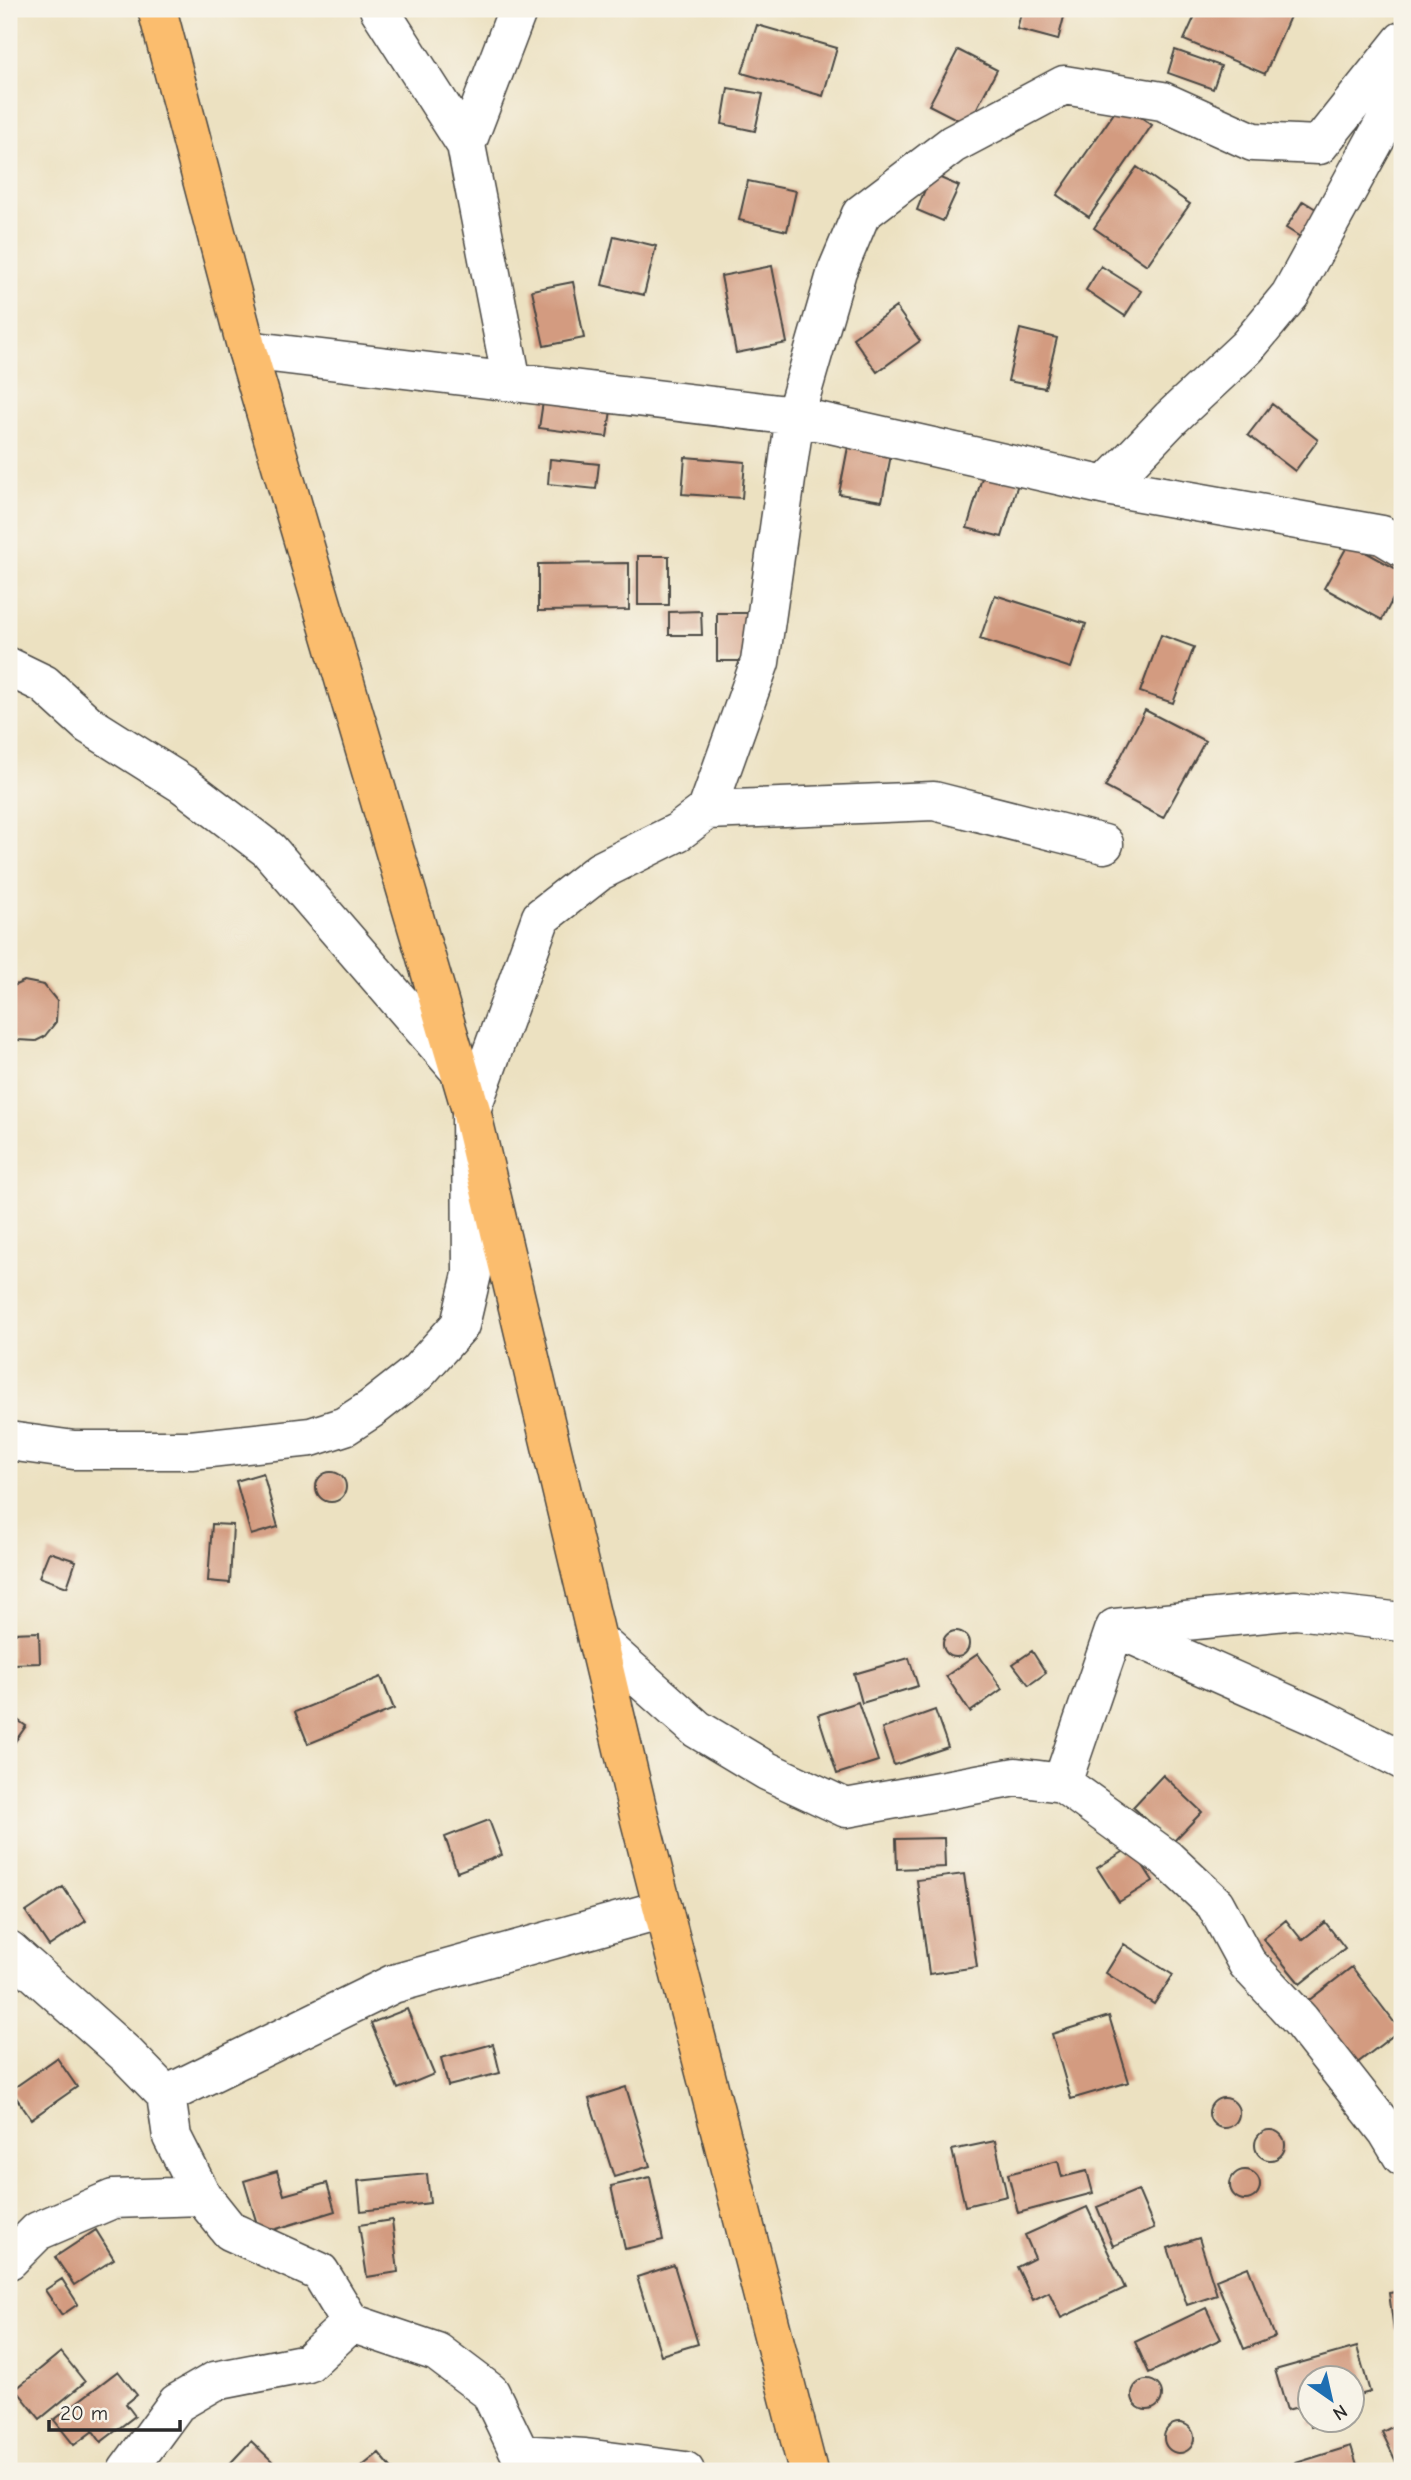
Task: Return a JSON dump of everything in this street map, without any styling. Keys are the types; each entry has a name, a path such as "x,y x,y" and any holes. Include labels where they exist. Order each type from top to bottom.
{"main road":[{"path":"157,9 247,350 471,1110 663,1909 808,2471"}],"street":[{"path":"379,9 466,145 512,382"},
{"path":"466,145 518,9"},
{"path":"1319,145 1402,41"},
{"path":"9,1441 74,1450 191,1450 310,1437 345,1426 371,1409 417,1373 460,1325 471,1274 471,1110 541,917 600,871 678,832 706,810 760,662 794,416 837,271 862,214 953,144 1064,85 1162,101 1253,142 1319,145 1363,162"},
{"path":"1106,485 1171,418 1247,347 1290,295 1402,91"},
{"path":"247,350 794,416 1106,485 1382,535 1402,547"},
{"path":"9,667 44,684 89,725 184,785 269,850 458,1069"},
{"path":"706,810 934,801 1104,844"},
{"path":"1115,1628 1296,1610 1402,1622"},
{"path":"1062,1783 1115,1628"},
{"path":"1115,1628 1321,1719 1402,1760"},
{"path":"597,1640 697,1729 766,1771 846,1808 1016,1777 1062,1783 1167,1859 1215,1904 1247,1963 1300,2020 1387,2131 1402,2156"},
{"path":"166,2095 393,1984 663,1909"},
{"path":"9,1950 127,2055 166,2095 172,2137 202,2196 230,2231 320,2272 351,2323 437,2352 490,2392 520,2454 596,2465 685,2471"},
{"path":"9,2260 38,2231 113,2199 202,2196"},
{"path":"127,2471 177,2403 215,2381 308,2363 351,2323"}],"building":[{"path":"1022,9 1066,9 1058,40 1017,29"},
{"path":"1198,9 1279,9 1291,14 1265,74 1184,40"},
{"path":"757,25 837,48 823,96 742,73"},
{"path":"958,50 997,70 968,125 929,105"},
{"path":"1175,50 1221,66 1213,89 1168,73"},
{"path":"728,88 763,94 755,131 722,124"},
{"path":"1121,103 1152,125 1089,217 1057,195"},
{"path":"1137,167 1190,204 1147,265 1094,228"},
{"path":"931,174 959,186 943,221 917,210"},
{"path":"748,181 796,191 787,231 739,220"},
{"path":"1303,201 1327,216 1310,243 1286,228"},
{"path":"614,236 656,246 644,295 602,285"},
{"path":"772,266 787,343 736,353 721,276"},
{"path":"1101,266 1141,291 1125,316 1086,290"},
{"path":"573,282 584,338 544,346 532,290"},
{"path":"896,307 920,341 877,372 853,338"},
{"path":"1020,329 1057,338 1045,388 1008,381"},
{"path":"544,395 612,404 607,437 539,428"},
{"path":"1272,404 1318,440 1295,471 1248,435"},
{"path":"848,447 891,455 882,501 839,494"},
{"path":"685,457 745,462 742,498 682,494"},
{"path":"550,459 599,464 596,489 548,484"},
{"path":"984,471 1019,480 1002,537 967,528"},
{"path":"1349,543 1402,572 1402,581 1382,620 1324,588"},
{"path":"638,556 669,556 669,605 638,605"},
{"path":"629,563 629,610 538,611 538,564"},
{"path":"995,595 1086,624 1071,668 980,639"},
{"path":"701,611 702,635 669,635 669,612"},
{"path":"717,613 751,613 750,661 717,661"},
{"path":"1161,635 1194,647 1173,703 1140,692"},
{"path":"1145,710 1205,741 1163,818 1105,787"},
{"path":"24,981 44,985 57,1001 56,1022 44,1037 36,1041 17,1040 9,1035 9,988"},
{"path":"331,1472 342,1476 346,1487 342,1498 331,1502 320,1498 316,1487 320,1476"},
{"path":"263,1473 278,1527 251,1535 236,1481"},
{"path":"212,1524 233,1525 230,1583 208,1581"},
{"path":"49,1552 76,1561 67,1587 39,1577"},
{"path":"956,1631 965,1635 969,1644 965,1653 956,1657 947,1653 943,1644 947,1635"},
{"path":"39,1632 40,1663 12,1664 11,1633"},
{"path":"1032,1651 1046,1673 1029,1685 1013,1664"},
{"path":"978,1654 1002,1689 970,1712 946,1676"},
{"path":"909,1658 918,1686 862,1703 854,1674"},
{"path":"381,1677 394,1709 308,1744 295,1712"},
{"path":"858,1702 878,1761 837,1774 818,1715"},
{"path":"935,1710 948,1747 894,1765 882,1729"},
{"path":"9,1714 26,1726 9,1750"},
{"path":"1163,1775 1202,1812 1172,1843 1133,1807"},
{"path":"489,1820 502,1855 457,1872 445,1837"},
{"path":"944,1838 945,1867 897,1869 896,1839"},
{"path":"1131,1847 1153,1881 1119,1902 1097,1868"},
{"path":"964,1874 977,1967 929,1974 917,1880"},
{"path":"63,1887 86,1921 49,1946 26,1912"},
{"path":"1286,1920 1302,1940 1325,1922 1345,1948 1300,1984 1263,1939"},
{"path":"1124,1944 1173,1975 1154,2004 1106,1973"},
{"path":"1352,1967 1400,2030 1356,2064 1308,2001"},
{"path":"407,2009 434,2074 398,2089 371,2023"},
{"path":"1109,2016 1129,2082 1071,2099 1052,2034"},
{"path":"493,2044 500,2073 448,2086 441,2058"},
{"path":"57,2058 77,2087 31,2119 11,2090"},
{"path":"626,2087 650,2166 614,2177 589,2099"},
{"path":"1224,2098 1235,2102 1239,2113 1235,2124 1224,2128 1213,2124 1209,2113 1213,2102"},
{"path":"1270,2130 1281,2134 1285,2145 1281,2156 1270,2160 1259,2156 1255,2145 1259,2134"},
{"path":"995,2141 1007,2196 965,2206 952,2150"},
{"path":"1058,2161 1062,2177 1087,2171 1093,2193 1018,2213 1008,2174"},
{"path":"1245,2170 1256,2174 1260,2185 1256,2196 1245,2200 1234,2196 1230,2185 1234,2174"},
{"path":"277,2171 284,2195 327,2183 335,2211 260,2234 244,2181"},
{"path":"427,2174 430,2203 361,2211 358,2181"},
{"path":"650,2177 663,2240 625,2249 611,2186"},
{"path":"1138,2190 1154,2228 1113,2246 1097,2207"},
{"path":"1087,2207 1125,2288 1061,2318 1049,2292 1033,2300 1017,2267 1035,2258 1025,2235"},
{"path":"392,2220 398,2272 367,2277 359,2225"},
{"path":"96,2230 114,2259 74,2285 55,2257"},
{"path":"1199,2238 1217,2295 1187,2305 1168,2248"},
{"path":"674,2265 698,2344 661,2355 637,2277"},
{"path":"1248,2267 1275,2337 1244,2349 1216,2280"},
{"path":"62,2279 78,2304 62,2315 45,2290"},
{"path":"1402,2291 1402,2328 1394,2330 1389,2293"},
{"path":"1206,2308 1221,2339 1149,2373 1135,2342"},
{"path":"1357,2347 1362,2364 1296,2364"},
{"path":"61,2352 85,2382 40,2419 16,2389"},
{"path":"1296,2364 1296,2408 1287,2410 1275,2370"},
{"path":"118,2371 137,2395 126,2404 135,2416 101,2442 93,2431 74,2445 54,2420"},
{"path":"1147,2380 1158,2384 1162,2395 1158,2406 1147,2410 1136,2406 1132,2395 1136,2384"},
{"path":"1402,2422 1402,2462 1397,2464 1382,2432"},
{"path":"1179,2423 1190,2427 1194,2438 1190,2449 1179,2453 1168,2449 1164,2438 1168,2427"},
{"path":"251,2441 272,2461 262,2471 223,2471"},
{"path":"1351,2446 1359,2471 1281,2471 1280,2468"},
{"path":"379,2453 394,2471 356,2471"}]}
